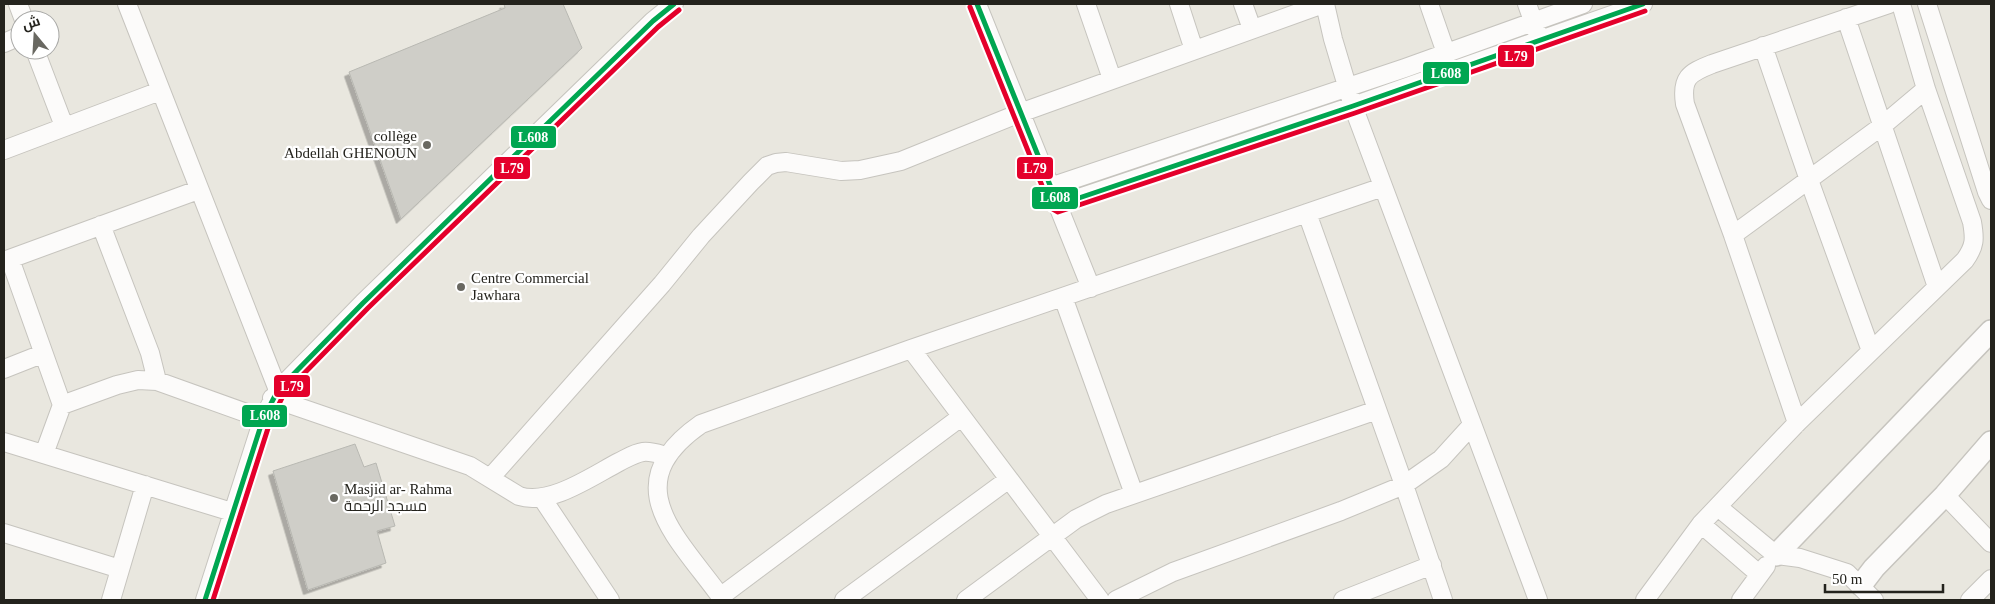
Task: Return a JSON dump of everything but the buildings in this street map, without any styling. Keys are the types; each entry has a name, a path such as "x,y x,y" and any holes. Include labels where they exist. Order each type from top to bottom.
{"street":[{"path":"127,4 275,394 470,466 491,477 519,496 527,498 542,498 563,491 636,454 651,452 666,456"},
{"path":"205,600 232,512 264,419 275,394 370,296 653,21 674,4"},
{"path":"977,4 1090,288"},
{"path":"1086,4 1112,79"},
{"path":"1179,4 1194,50"},
{"path":"1243,4 1252,29"},
{"path":"491,477 656,291 702,236 767,166 786,162 841,171 878,168 900,162 1020,113 1324,4 1353,106 1471,426 1538,600"},
{"path":"1429,4 1446,53"},
{"path":"1527,4 1540,41"},
{"path":"1050,187 1446,53 1533,22 1551,9 1583,4"},
{"path":"1058,205 1353,106 1643,4"},
{"path":"1797,423 1733,235 1685,104 1684,85 1687,77 1700,69 1889,4"},
{"path":"1645,600 1701,524 1797,423 1937,287 1972,250 1974,236 1972,222 1926,89 1901,4"},
{"path":"1927,4 1991,200"},
{"path":"1551,9 1560,34"},
{"path":"1846,18 1937,287"},
{"path":"1763,46 1871,351"},
{"path":"39,60 64,126"},
{"path":"1733,235 1882,126 1926,89"},
{"path":"4,150 160,91"},
{"path":"961,416 722,599 669,526 663,513 657,486 659,472 666,456 676,444 701,424 911,348 1383,187"},
{"path":"44,454 62,405 7,260 198,190"},
{"path":"1307,213 1443,600"},
{"path":"101,225 150,353 157,382"},
{"path":"1063,297 1134,494"},
{"path":"1741,600 1759,574 1776,555 1991,331"},
{"path":"911,348 1100,600"},
{"path":"4,369 42,354"},
{"path":"62,405 117,385 138,380 157,382 264,419"},
{"path":"966,600 1088,513 1134,494 1377,410"},
{"path":"1116,600 1174,572 1404,485 1441,458 1471,426"},
{"path":"4,442 232,512"},
{"path":"1718,507 1776,555 1800,558 1847,574 1868,593 1874,568 1945,495 1991,442"},
{"path":"844,600 1009,479"},
{"path":"111,600 145,485"},
{"path":"1945,495 1991,542"},
{"path":"542,498 610,600"},
{"path":"1701,524 1759,574"},
{"path":"4,533 120,569"},
{"path":"1343,600 1432,565"},
{"path":"1970,600 1991,579"}],"transit line":[{"name":"L608","path":"205,600 263,419 278,390 363,303 653,21 674,4"},
{"name":"L608","path":"977,4 1058,205 1353,106 1643,4"},
{"name":"L79","path":"970,7 1051,208 1058,212 1355,113 1645,11"},
{"name":"L79","path":"213,600 270,422 284,394 368,308 658,27 679,10"}],"place":[{"name":"collège Abdellah GHENOUN","path":"427,145"},
{"name":"Centre Commercial Jawhara","path":"461,287"},
{"name":"Masjid ar- Rahma مسجد الرحمة","path":"334,498"}]}
